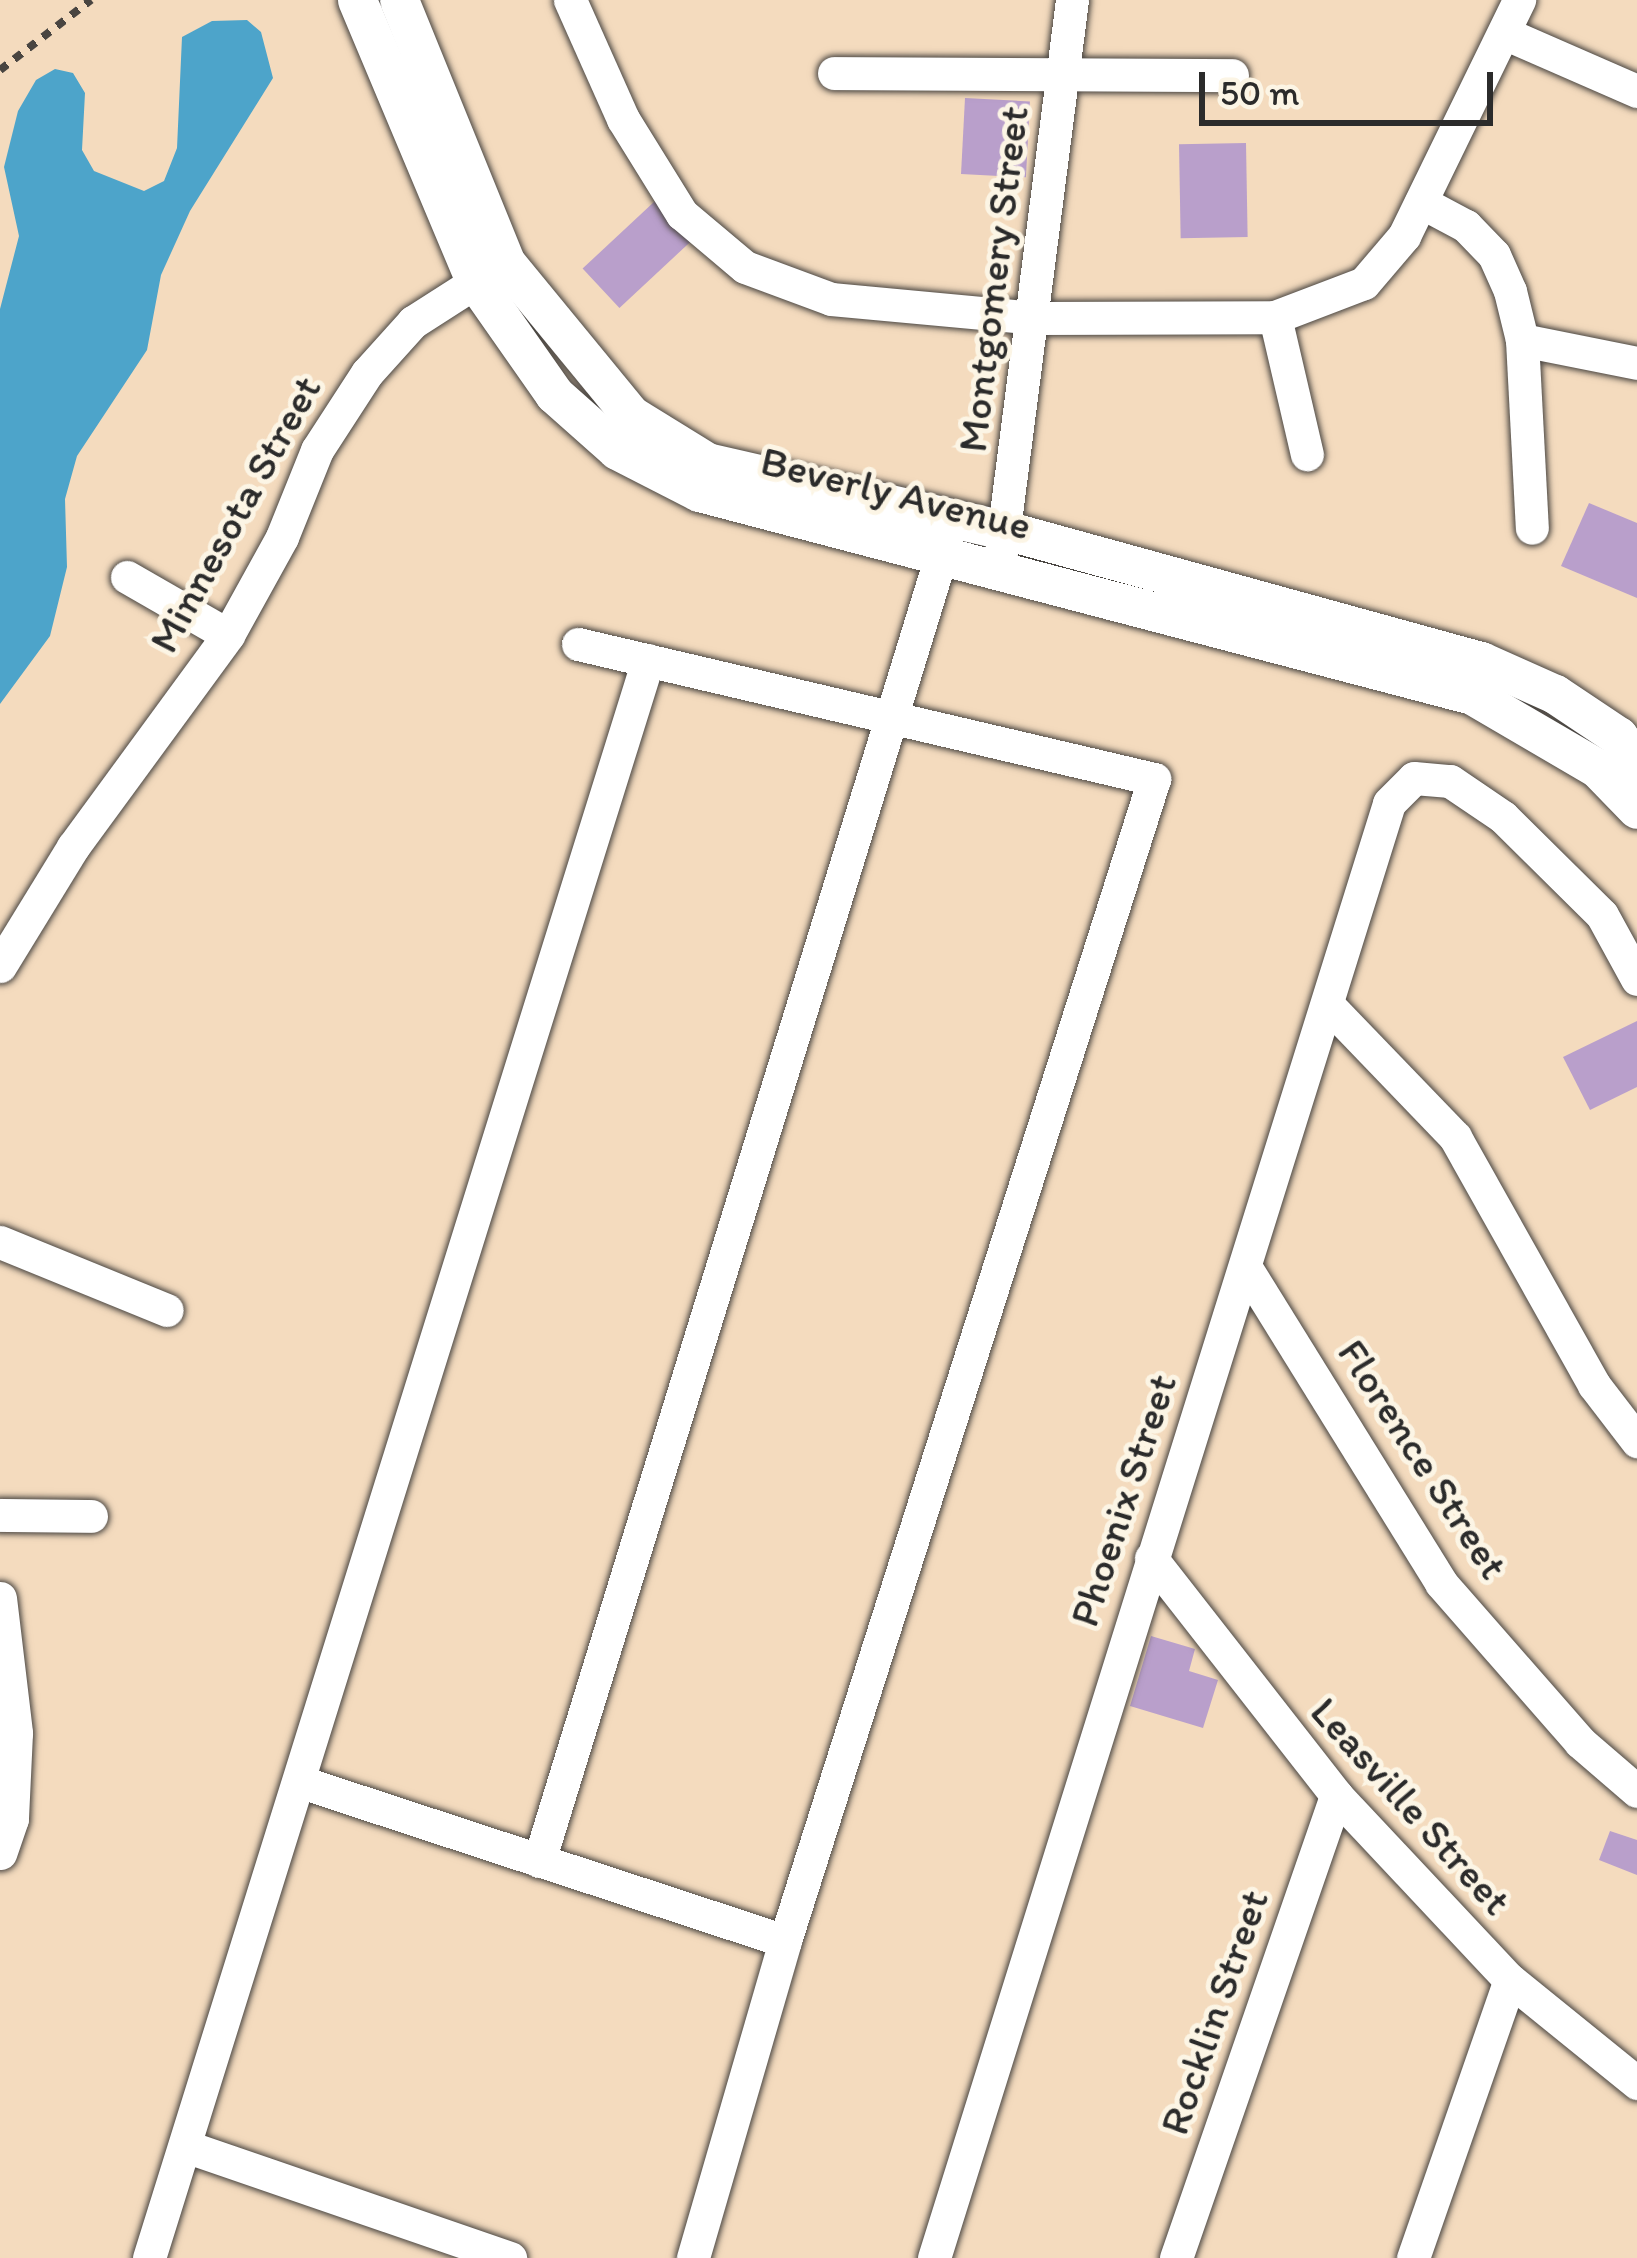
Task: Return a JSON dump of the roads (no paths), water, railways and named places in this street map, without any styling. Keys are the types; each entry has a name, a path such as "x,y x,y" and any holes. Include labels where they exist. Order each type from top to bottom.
{"street":[{"name":"Beverly Avenue","path":"356,0 554,394 616,450 699,492 941,555 1002,549 1481,662 1555,694 1618,736 1637,762"},
{"name":"Beverly Avenue","path":"399,0 490,272 631,416 707,463 953,518 1002,549 1472,695 1597,767 1637,809"},
{"path":"570,0 623,119 682,214 745,267 831,299 1036,318 1275,317 1364,283 1385,265 1420,202 1519,0"},
{"name":"Montgomery Street","path":"1002,549 1036,318 1072,0"},
{"path":"1504,33 1637,91"},
{"path":"834,73 1232,75"},
{"path":"1420,202 1466,226 1494,255 1522,340 1532,528"},
{"name":"Minnesota Street","path":"0,967 73,847 228,635 282,537 317,450 367,373 413,322 490,272"},
{"path":"1275,317 1306,454"},
{"path":"1522,340 1637,363"},
{"path":"538,1861 896,718 953,518"},
{"path":"127,577 228,635"},
{"path":"578,644 1154,779 785,1941 693,2258"},
{"path":"149,2258 648,660"},
{"name":"Phoenix Street","path":"934,2258 1389,803 1414,778 1450,781 1558,865 1602,915 1637,979"},
{"path":"1328,1006 1455,1137 1594,1384 1637,1441"},
{"path":"0,1242 167,1310"},
{"name":"Florence Street","path":"1246,1268 1442,1583 1580,1742 1637,1791"},
{"path":"0,1515 91,1516"},
{"name":"Leasville Street","path":"1151,1558 1336,1796 1510,1980 1637,2083"},
{"path":"0,1598 16,1733 0,1853"},
{"path":"301,1782 785,1941"},
{"name":"Rocklin Street","path":"1176,2258 1336,1796"},
{"path":"1413,2258 1510,1980"},
{"path":"185,2146 509,2258"}],"water":[{"path":"247,20 261,32 273,78 190,211 161,275 147,350 77,456 65,499 67,567 50,636 0,704 0,309 19,236 4,167 18,111 36,80 55,69 73,73 85,93 82,150 94,171 144,191 164,181 177,148 182,37 212,21"}]}
